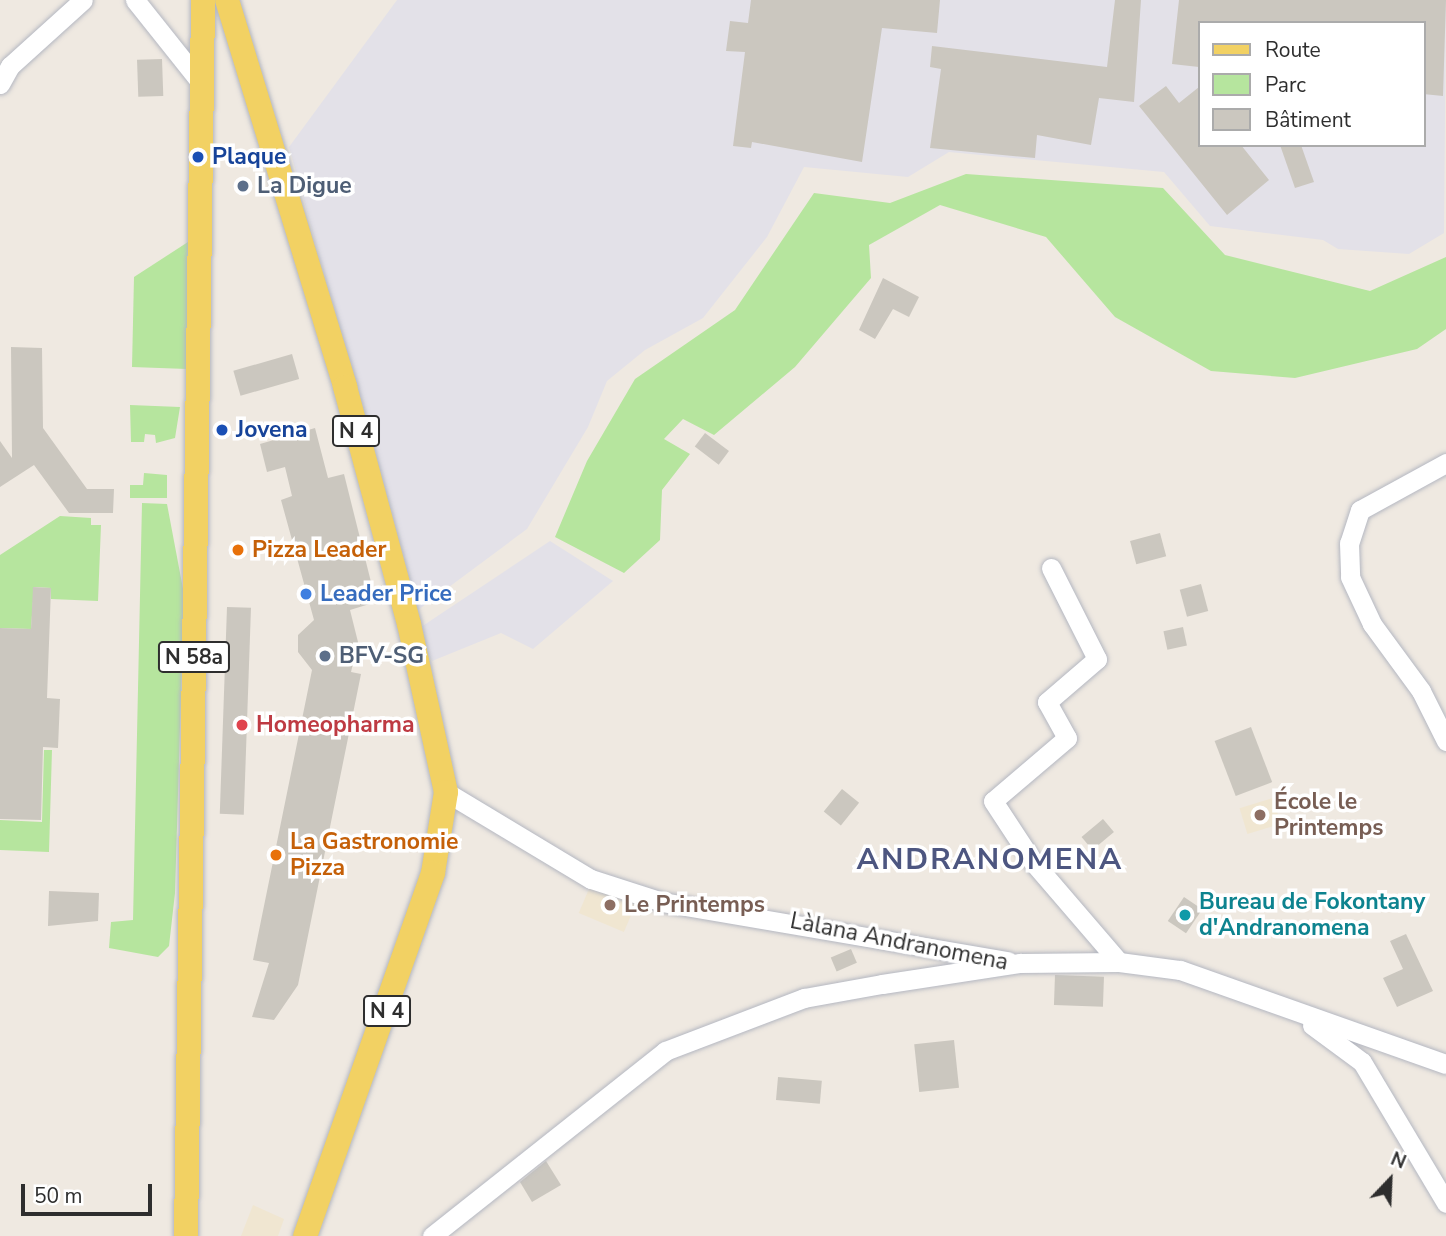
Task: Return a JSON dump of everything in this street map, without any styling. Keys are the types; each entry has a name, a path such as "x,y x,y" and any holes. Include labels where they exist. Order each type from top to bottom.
{"main road":[{"name":"N 58a","path":"189,0 197,78"},
{"name":"N 58a","path":"186,1236 197,78 203,0"},
{"name":"N 4","path":"228,0 410,624 446,792 433,873 305,1236"},
{"name":"N 4","path":"239,0 260,108"}],"street":[{"path":"0,84 10,66 83,0"},
{"path":"135,0 197,78"},
{"path":"1446,463 1360,510 1349,543 1350,577 1372,624 1421,691 1446,740"},
{"path":"1051,568 1097,659 1047,702 1067,738 993,801 1033,862 1119,962"},
{"name":"Làlana Andranomena","path":"446,792 591,879 662,902 1020,963"},
{"path":"1020,963 1119,962 1180,970 1260,994 1446,1064"},
{"name":"Làlana Andranomena","path":"432,1236 665,1051 804,998 1020,963"},
{"path":"1260,994 1346,1045 1362,1062 1446,1203"}],"shaded area":[{"path":"397,0 1446,0 1444,233 1409,254 1338,249 1323,240 1210,226 1164,172 949,152 908,177 804,167 767,237 703,318 645,350 607,381 588,427 527,529 418,610 289,147"},
{"path":"550,541 613,581 533,649 501,633 432,661 415,631"},
{"name":"École le Printemps","path":"1273,798 1281,824 1247,834 1240,808"},
{"name":"Le Printemps","path":"594,877 639,896 624,932 579,913"},
{"path":"253,1205 284,1219 278,1236 241,1236"}],"green space":[{"path":"966,174 1163,188 1225,255 1370,291 1446,257 1446,329 1417,349 1295,378 1211,371 1115,317 1046,237 940,205 869,245 871,278 795,367 714,435 683,419 664,439 690,454 662,490 660,540 624,573 555,537 587,461 635,379 735,310 814,193 890,203"},
{"path":"188,242 187,369 132,367 134,277"},
{"path":"130,405 180,407 175,438 156,443 155,435 145,434 144,442 131,442"},
{"path":"144,473 167,475 167,498 130,498 130,485 143,485"},
{"path":"142,503 167,504 184,594 175,893 169,946 158,957 109,948 111,922 133,920"},
{"path":"60,516 91,518 91,525 101,525 98,601 51,599 51,588 34,587 31,629 0,628 0,555"},
{"path":"44,750 52,750 49,852 0,850 0,820 42,822"}],"building":[{"path":"751,0 940,0 937,33 882,28 862,162 752,142 751,148 733,146 745,52 726,51 730,21 748,23"},
{"path":"1115,0 1141,0 1134,102 1099,98 1091,145 1037,135 1035,158 930,148 941,69 930,67 932,46 1107,67"},
{"path":"1179,0 1446,0 1443,96 1425,94 1425,21 1198,21 1198,67 1172,64"},
{"path":"162,59 163,96 138,97 137,60"},
{"path":"1166,86 1179,103 1198,88 1198,147 1243,147 1269,180 1227,215 1139,106"},
{"path":"1281,147 1302,147 1314,182 1295,188"},
{"path":"883,278 919,297 909,317 893,309 875,339 859,330"},
{"path":"11,347 42,348 43,428 87,489 114,489 113,513 69,513 34,465 0,487 0,441 12,458"},
{"path":"292,354 299,379 241,396 233,371"},
{"path":"315,428 328,478 344,474 376,602 350,610 358,642 351,672 361,674 298,985 274,1020 252,1017 269,963 253,960 312,670 298,652 298,635 314,620 281,500 292,496 285,467 267,472 260,444"},
{"path":"705,433 729,451 719,465 695,447"},
{"path":"1160,533 1166,556 1136,564 1130,541"},
{"path":"1201,584 1208,611 1187,617 1180,590"},
{"path":"33,587 51,588 47,698 60,699 58,748 43,747 41,820 0,819 0,628 31,629"},
{"path":"227,607 251,608 244,815 220,814"},
{"path":"1183,627 1187,646 1167,650 1163,631"},
{"path":"1251,727 1272,782 1236,796 1215,741"},
{"path":"842,789 859,803 841,825 824,812"},
{"path":"1103,819 1114,832 1092,850 1082,837"},
{"path":"49,891 99,893 98,921 48,926"},
{"name":"Bureau de Fokontany d'Andranomena","path":"1184,897 1202,909 1186,933 1168,921"},
{"path":"1406,934 1433,991 1397,1007 1383,978 1403,969 1390,941"},
{"path":"851,949 857,963 837,971 831,958"},
{"path":"1055,975 1104,977 1103,1007 1054,1005"},
{"path":"954,1040 959,1088 919,1092 914,1044"},
{"path":"778,1077 822,1081 820,1104 776,1100"},
{"path":"546,1161 561,1185 532,1202 520,1182"}],"place":[{"name":"Plaque","path":"198,157"},
{"name":"La Digue","path":"243,186"},
{"name":"Jovena","path":"222,430"},
{"name":"Pizza Leader","path":"238,550"},
{"name":"Leader Price","path":"306,594"},
{"name":"BFV-SG","path":"325,656"},
{"name":"Homeopharma","path":"242,725"},
{"name":"École le Printemps","path":"1260,815"},
{"name":"La Gastronomie Pizza","path":"276,855"},
{"name":"Le Printemps","path":"610,905"},
{"name":"Bureau de Fokontany d'Andranomena","path":"1185,915"}],"district":[{"name":"ANDRANOMENA","path":"990,860"}]}
